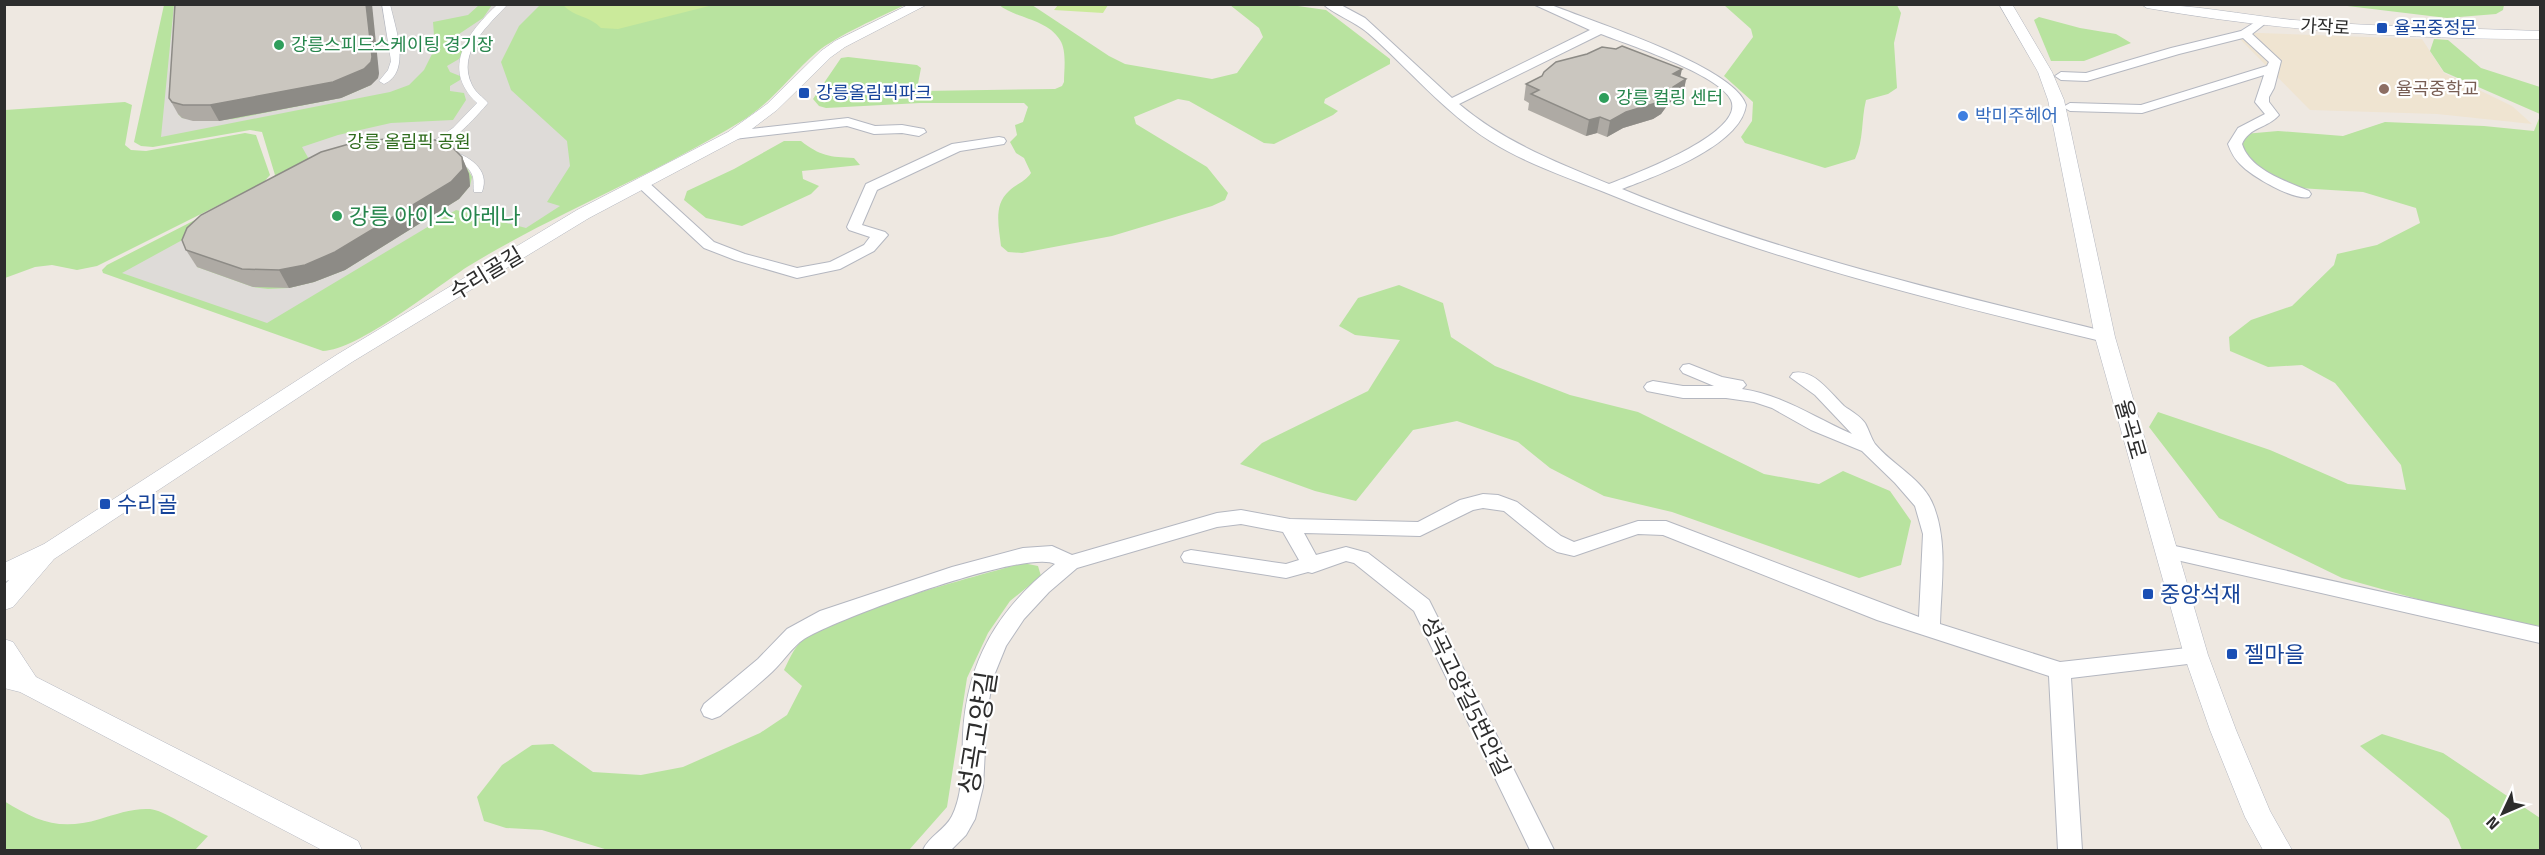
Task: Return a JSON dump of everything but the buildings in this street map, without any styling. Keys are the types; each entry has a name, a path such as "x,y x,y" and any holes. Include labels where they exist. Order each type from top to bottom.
{"street":[{"path":"478,190 480,177 473,165 453,155 423,149 457,130 483,103 467,86 464,65 466,52 475,34 504,4"},
{"name":"수리골길","path":"4,573 52,550 345,358 583,214 734,135 772,107 826,54 840,44 922,4"},
{"path":"1328,4 1363,20 1450,104 1481,130 1511,147 1610,189 1787,253 2007,314 2112,338"},
{"path":"1538,4 1709,74 1725,85 1737,99 1739,109 1732,122 1699,148 1683,159 1610,189"},
{"name":"율곡로","path":"2005,4 2044,72 2055,100 2166,551 2196,655 2250,795 2278,850"},
{"name":"가작로","path":"2147,4 2260,23 2541,35"},
{"path":"384,81 393,71 396,61 389,5"},
{"path":"2061,76 2087,77 2175,51 2245,34 2260,23"},
{"path":"1450,104 1601,29"},
{"path":"2070,107 2154,108 2184,94 2275,66 2275,61 2245,34"},
{"path":"2271,69 2268,87 2262,97 2262,102 2272,115 2267,120 2246,128 2238,135 2236,146 2238,154 2261,174 2304,194"},
{"path":"734,135 848,122 874,130 902,129 919,132"},
{"path":"642,184 709,244 741,257 797,273 834,266 869,248 880,236 854,227 871,187 957,147 999,141"},
{"path":"1689,369 1718,382 1776,392 1791,403 1792,412"},
{"path":"1799,377 1821,391 1836,408 1857,425 1868,447"},
{"path":"1653,387 1683,392 1726,392 1757,397 1778,404 1817,426 1868,447 1902,478 1924,504 1933,534 1929,628"},
{"path":"712,710 766,665 794,635 827,617 959,572 1023,555 1052,553 1070,563 1217,520 1241,517 1290,525 1420,529 1468,505 1484,501 1514,508 1560,544 1573,549 1584,548 1650,524 1666,528 1884,614 2060,671 2196,655"},
{"path":"1290,525 1312,566"},
{"name":"수리골길","path":"4,601 52,550"},
{"path":"2166,551 2541,636"},
{"name":"성곡고양길5번안길","path":"1191,557 1286,571 1312,566 1346,554 1361,558 1422,606 1542,850"},
{"name":"성곡고양길","path":"936,850 963,821 969,790 975,723 982,679 999,637 1021,606 1070,563"},
{"path":"4,649 20,687 348,850"},
{"path":"2060,671 2070,850"}],"shaded area":[{"path":"174,5 201,5 178,114 182,118 205,121 234,119 341,98 371,85 372,5 479,5 468,15 433,22 435,48 424,70 409,85 390,92 161,137"},
{"path":"492,5 540,5 519,26 501,62 511,90 567,141 570,166 547,202 560,206 526,228 456,210 267,323 122,273 314,168 302,147 338,135 391,123 453,120 466,100 464,93 450,91 450,86 460,80 460,76 450,72 447,66 459,59 464,50 455,45 460,38 459,34 483,18","holes":["455,160 467,168 472,177 470,186 459,199 345,270 314,282 289,288 268,289 253,287 197,267"]},
{"name":"율곡중학교","path":"2233,32 2422,39 2444,73 2512,106 2532,124 2437,114 2310,110"}],"green space":[{"path":"1284,4 1326,10 1390,59 1390,64 1325,99 1324,103 1338,111 1333,115 1274,144 1264,143 1189,101 1178,99 1134,117 1136,124 1207,167 1228,193 1225,200 1112,236 1022,253 1008,252 1001,246 998,217 1001,203 1009,191 1031,173 1024,158 1016,153 1010,142 1017,135 1015,125 1023,122 1028,107 1024,103 920,103 826,108 819,106 813,99 841,58 848,57 917,65 921,68 917,89 923,91 1055,89 1062,86 1065,61 1060,40 1040,23 999,5 1032,5 1109,56 1125,64 1212,79 1237,73 1263,37 1259,28 1230,5"},
{"name":"강릉 올림픽 공원","path":"164,5 905,5 836,39 817,52 761,107 707,142 500,247 376,330 338,348 323,351 103,273 102,270 107,265 271,181 275,175 262,132 250,130 153,147 141,146 134,142"},
{"path":"563,5 713,5 618,29 601,28"},
{"path":"1058,5 1108,5 1103,13 1054,10"},
{"path":"1724,5 1897,5 1901,13 1894,43 1897,88 1888,94 1866,100 1860,145 1855,159 1825,168 1745,143 1741,137 1752,121 1753,102 1724,76 1753,37 1751,29"},
{"path":"2339,5 2504,5 2503,10 2496,14 2447,18"},
{"path":"2039,17 2080,28 2116,34 2131,43 2084,61 2051,61 2034,20"},
{"path":"2434,39 2448,40 2481,68 2540,87 2540,114 2444,72 2430,51"},
{"path":"125,102 132,105 125,145 131,150 146,151 245,133 256,135 270,175 263,183 97,266 77,270 52,265 35,267 5,278 5,110"},
{"path":"2540,116 2540,626 2493,620 2342,578 2219,518 2149,427 2158,412 2270,450 2348,484 2406,490 2401,465 2335,383 2302,365 2268,367 2230,351 2229,337 2251,320 2292,306 2334,265 2337,254 2377,245 2420,223 2416,208 2363,192 2299,188 2253,171 2232,150 2244,134 2278,131 2343,136 2385,122 2484,126 2534,131"},
{"path":"784,141 801,141 826,155 854,158 860,165 802,171 803,179 819,186 811,194 742,226 706,218 684,200 687,191 734,169"},
{"path":"1399,285 1443,303 1451,337 1495,366 1570,395 1638,412 1764,474 1819,484 1843,471 1890,491 1911,521 1901,565 1859,578 1672,512 1604,496 1550,468 1518,442 1457,421 1413,430 1356,501 1315,491 1240,464 1262,443 1368,391 1400,340 1355,335 1339,326 1358,298"},
{"path":"1023,563 1038,566 1041,576 1010,601 988,633 967,678 947,807 909,850 608,850 542,830 506,828 484,821 477,797 502,765 532,745 553,744 593,772 641,775 683,767 760,733 787,715 802,686 784,670 798,645 813,634 868,609"},
{"path":"2382,734 2443,753 2540,818 2540,850 2462,850 2449,819 2360,746"},
{"path":"4,801 39,819 61,824 86,823 131,810 156,810 208,836 195,850 5,850"}],"place":[{"name":"율곡중정문","path":"2382,28"},
{"name":"강릉스피드스케이팅 경기장","path":"279,45"},
{"name":"율곡중학교","path":"2384,89"},
{"name":"강릉올림픽파크","path":"804,93"},
{"name":"강릉 컬링 센터","path":"1604,98"},
{"name":"박미주헤어","path":"1963,116"},
{"name":"강릉 아이스 아레나","path":"337,216"},
{"name":"수리골","path":"105,504"},
{"name":"중앙석재","path":"2148,594"},
{"name":"젤마을","path":"2232,654"}]}
